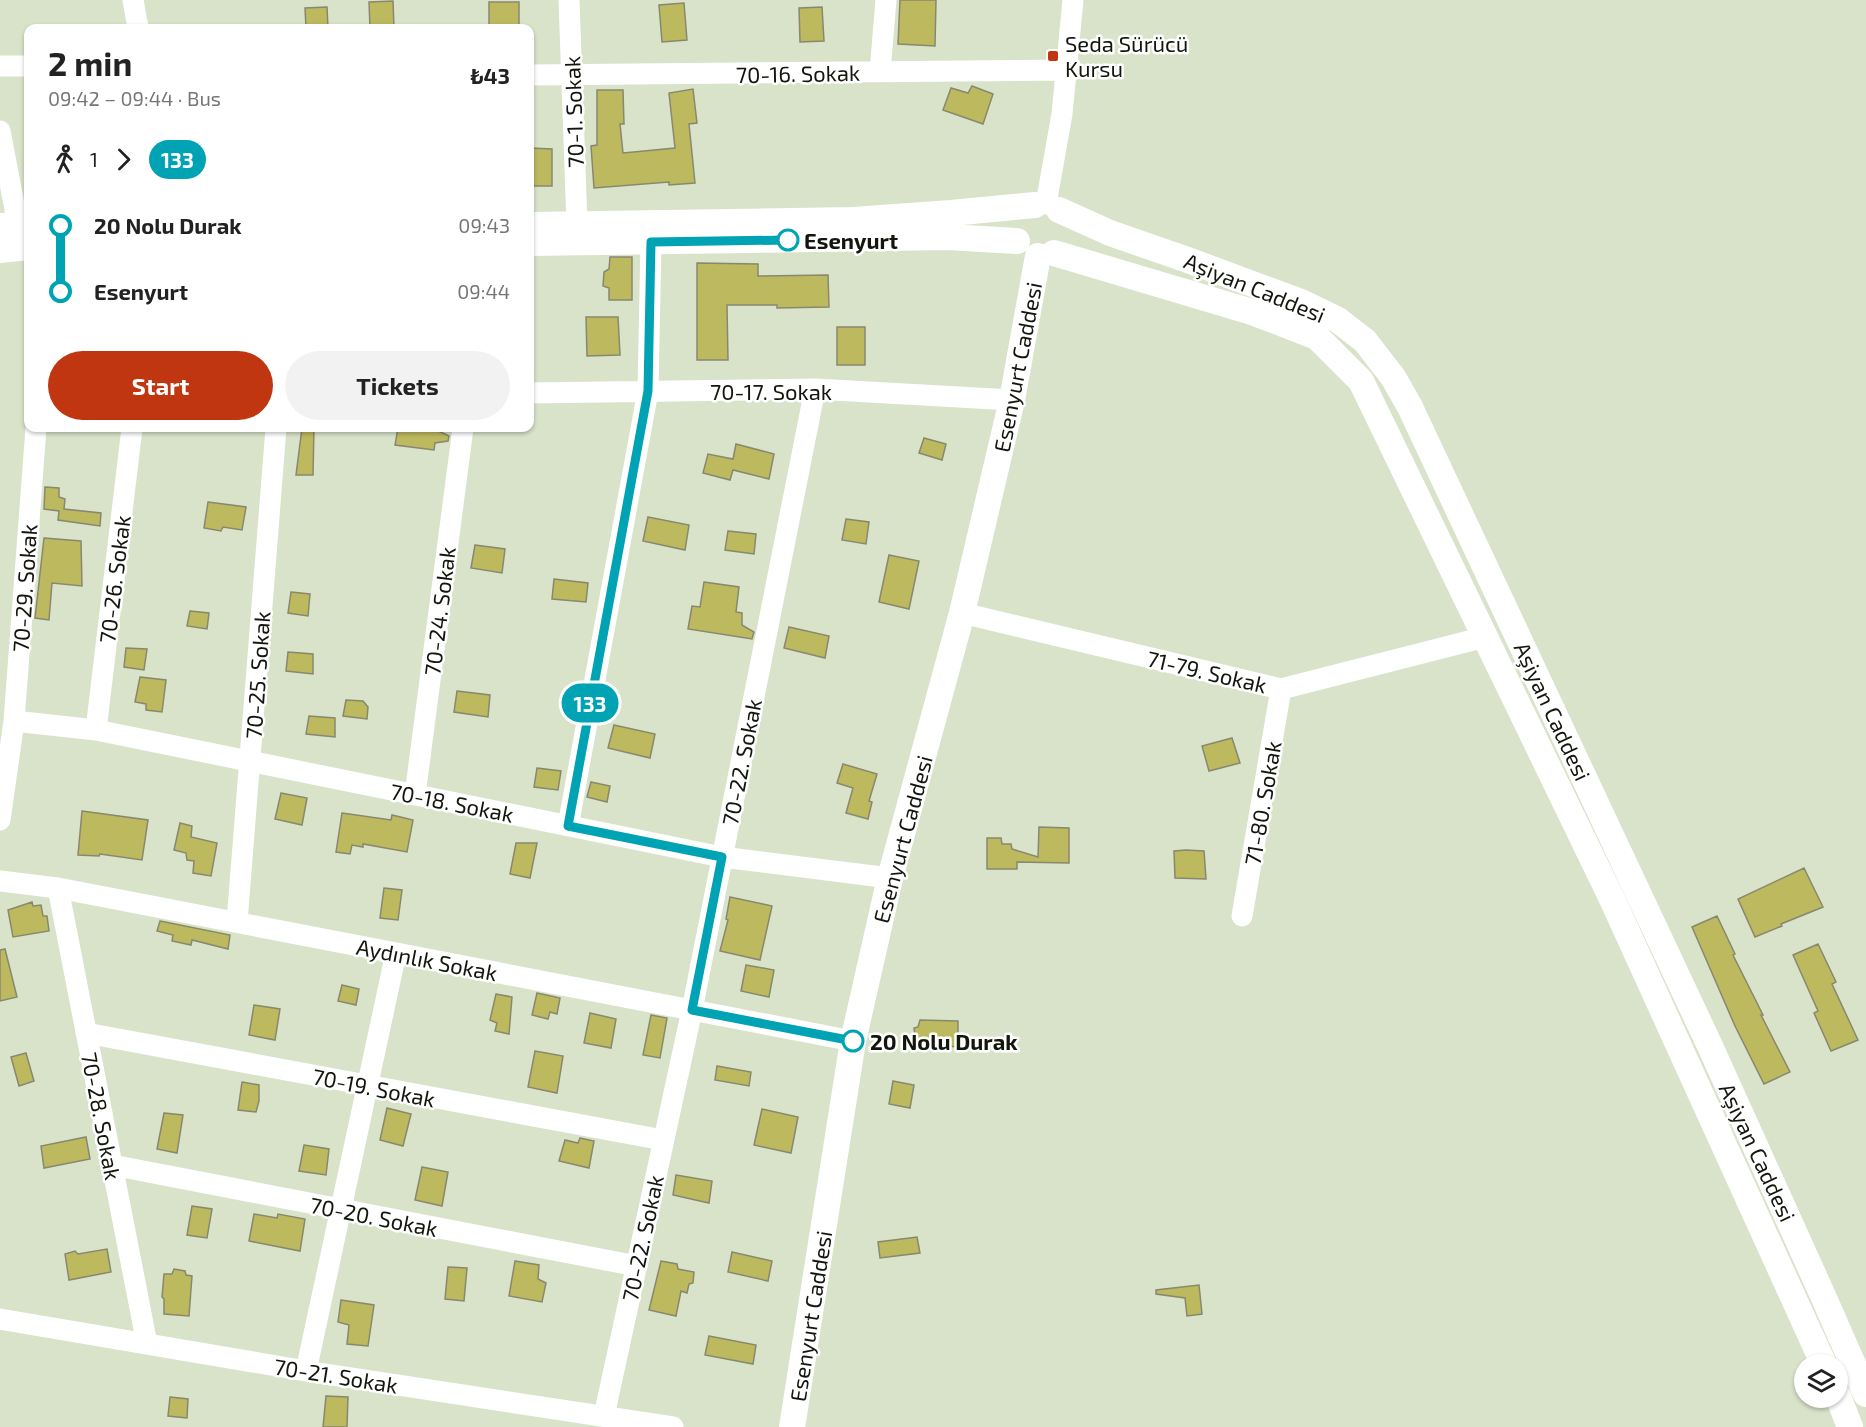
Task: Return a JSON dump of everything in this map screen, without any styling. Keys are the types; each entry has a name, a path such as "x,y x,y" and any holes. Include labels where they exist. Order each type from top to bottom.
{"street":[{"path":"133,0 137,24"},
{"name":"70-1. Sokak","path":"569,0 577,225"},
{"path":"880,72 886,0"},
{"path":"1046,206 1062,114 1073,0"},
{"path":"0,66 24,66"},
{"name":"70-16. Sokak","path":"534,75 1066,70"},
{"path":"0,131 19,231 0,249"},
{"path":"534,225 853,220 1046,206"},
{"path":"534,243 947,237 1017,241 1015,228 1019,216 1029,207 1046,206"},
{"name":"Esenyurt Caddesi","path":"792,1427 853,1041 890,878 962,613 1046,255 1061,248 1068,233 1067,225 1046,206"},
{"name":"Aşiyan Caddesi","path":"1046,206 1110,233 1280,294 1338,320 1365,341 1393,377 1410,407 1622,856 1805,1255 1866,1394"},
{"name":"Aşiyan Caddesi","path":"1017,241 1026,251 1252,312 1317,337 1361,381 1612,899 1819,1354"},
{"path":"568,826 648,391 651,242"},
{"name":"70-17. Sokak","path":"534,393 815,389 1012,400"},
{"name":"70-22. Sokak","path":"604,1416 692,1010 815,389"},
{"name":"70-29. Sokak","path":"0,820 14,721 36,432"},
{"name":"70-26. Sokak","path":"96,730 132,432"},
{"name":"70-25. Sokak","path":"237,922 276,432"},
{"name":"70-24. Sokak","path":"415,795 462,432"},
{"name":"71-79. Sokak","path":"962,613 1281,689 1485,637"},
{"name":"71-80. Sokak","path":"1242,916 1281,689"},
{"name":"70-18. Sokak","path":"14,721 96,730 722,857 890,878"},
{"name":"Aydınlık Sokak","path":"0,881 58,888 853,1041"},
{"name":"70-28. Sokak","path":"58,888 147,1344"},
{"path":"306,1371 396,953"},
{"name":"70-19. Sokak","path":"86,1033 663,1140"},
{"name":"70-20. Sokak","path":"112,1165 637,1266"},
{"name":"70-21. Sokak","path":"2,1324 147,1344 306,1371 673,1427"},
{"path":"1843,1408 1850,1427"}],"building":[{"path":"900,0 936,0 935,46 898,44"},
{"path":"393,1 394,24 370,24 369,2"},
{"path":"489,2 519,2 519,24 489,24"},
{"path":"684,3 687,40 662,42 659,5"},
{"path":"327,7 328,24 306,24 305,8"},
{"path":"822,7 824,41 800,42 799,8"},
{"path":"972,86 993,94 983,124 943,110 951,88 968,93"},
{"path":"693,89 697,123 689,124 695,183 669,185 669,182 594,188 591,146 597,145 597,90 623,90 624,124 620,124 623,153 675,148 669,93"},
{"path":"534,148 552,149 552,186 534,186"},
{"path":"610,257 632,257 632,300 609,300 609,288 603,286 604,272 609,269"},
{"path":"697,263 758,264 758,276 828,275 829,307 777,308 777,305 727,305 728,360 697,360"},
{"path":"586,317 618,317 620,355 587,356"},
{"path":"837,327 865,327 865,365 837,365"},
{"path":"301,432 314,432 313,475 296,475"},
{"path":"397,432 440,432 449,436 448,441 435,443 434,450 395,445"},
{"path":"924,438 946,444 942,460 919,453"},
{"path":"736,444 774,454 769,479 733,470 730,480 703,473 708,454 733,459"},
{"path":"45,487 59,488 59,497 65,499 64,509 101,513 100,526 58,520 59,511 44,509"},
{"path":"208,502 246,507 242,530 223,527 221,531 204,528"},
{"path":"648,517 689,525 685,550 643,541"},
{"path":"846,519 869,522 866,544 842,540"},
{"path":"728,531 756,534 754,554 725,550"},
{"path":"44,538 81,541 82,586 52,583 49,620 35,618"},
{"path":"475,545 505,549 502,573 471,568"},
{"path":"889,555 919,561 909,609 879,602"},
{"path":"554,579 588,583 586,602 552,599"},
{"path":"704,582 739,587 736,612 742,613 742,625 754,632 752,639 688,629 692,606 700,607"},
{"path":"291,592 310,594 308,616 288,613"},
{"path":"190,611 209,613 207,629 187,626"},
{"path":"789,627 829,636 825,658 784,648"},
{"path":"126,648 147,649 144,670 124,667"},
{"path":"288,652 313,654 313,674 286,671"},
{"path":"140,677 166,680 162,712 146,710 146,704 135,702"},
{"path":"457,691 490,695 488,717 454,712"},
{"path":"346,700 363,701 368,707 367,719 343,716"},
{"path":"309,716 335,718 335,737 306,734"},
{"path":"614,725 655,734 650,758 608,748"},
{"path":"1232,738 1240,763 1209,771 1202,746"},
{"path":"843,764 877,774 869,801 872,802 868,819 846,813 853,788 837,783"},
{"path":"537,768 561,771 558,790 534,787"},
{"path":"591,782 610,786 607,802 587,797"},
{"path":"281,793 307,798 302,825 275,819"},
{"path":"82,811 148,820 142,860 100,854 99,856 78,855"},
{"path":"342,813 391,820 392,815 413,820 407,852 363,844 363,847 352,845 350,854 336,852"},
{"path":"180,823 192,826 191,837 217,843 211,876 193,873 194,861 187,860 186,853 174,850"},
{"path":"1039,827 1069,828 1069,863 1017,862 1017,869 987,869 987,838 1001,838 1002,844 1011,844 1012,849 1038,857"},
{"path":"516,843 537,843 530,878 510,874"},
{"path":"1174,851 1204,851 1206,879 1175,878"},
{"path":"1804,868 1823,907 1755,937 1738,899"},
{"path":"384,888 402,890 398,920 380,918"},
{"path":"730,897 772,906 760,960 720,951 728,920 726,919"},
{"path":"32,902 33,906 41,905 43,916 47,916 49,931 13,937 8,910"},
{"path":"1717,916 1735,954 1733,955 1763,1015 1761,1015 1790,1072 1764,1084 1735,1026 1692,927"},
{"path":"160,921 230,935 228,949 192,940 191,945 172,941 173,935 157,931"},
{"path":"1818,944 1836,982 1832,984 1858,1040 1831,1051 1814,1013 1818,1011 1793,955"},
{"path":"5,949 17,997 0,1001 0,950"},
{"path":"746,965 774,970 769,997 741,991"},
{"path":"342,985 359,989 356,1005 338,1001"},
{"path":"537,993 560,998 557,1014 550,1012 548,1019 532,1015"},
{"path":"496,994 512,997 509,1034 495,1031 497,1023 490,1020"},
{"path":"254,1005 280,1009 275,1040 249,1035"},
{"path":"590,1013 616,1019 611,1048 584,1043"},
{"path":"651,1015 667,1018 660,1058 643,1055"},
{"path":"920,1020 958,1021 958,1047 916,1044 914,1028 918,1027"},
{"path":"535,1051 563,1056 557,1093 528,1087"},
{"path":"26,1053 34,1081 19,1086 11,1057"},
{"path":"717,1066 751,1072 749,1086 715,1080"},
{"path":"893,1081 914,1085 910,1108 889,1104"},
{"path":"242,1082 259,1085 256,1112 238,1110"},
{"path":"387,1108 411,1114 403,1146 380,1140"},
{"path":"762,1109 798,1117 791,1153 754,1145"},
{"path":"164,1113 183,1115 177,1153 157,1149"},
{"path":"86,1137 90,1159 44,1168 41,1146"},
{"path":"580,1138 594,1141 589,1168 559,1161 565,1140 578,1143"},
{"path":"304,1145 329,1149 326,1175 299,1171"},
{"path":"422,1167 448,1172 442,1206 415,1200"},
{"path":"676,1175 712,1181 709,1203 673,1195"},
{"path":"192,1206 212,1209 207,1238 187,1235"},
{"path":"254,1214 277,1218 278,1214 305,1219 300,1251 249,1241"},
{"path":"917,1237 920,1253 880,1258 878,1242"},
{"path":"107,1249 111,1272 69,1280 65,1254"},
{"path":"732,1252 772,1261 768,1281 728,1272"},
{"path":"515,1261 539,1265 538,1279 546,1283 542,1302 509,1296"},
{"path":"661,1261 677,1264 678,1269 694,1272 693,1283 689,1284 687,1293 681,1291 676,1316 649,1310"},
{"path":"448,1267 467,1268 464,1301 445,1299"},
{"path":"174,1269 185,1271 186,1275 192,1276 189,1316 164,1314 162,1297 164,1274 172,1274"},
{"path":"1199,1285 1202,1314 1187,1316 1185,1298 1156,1294 1156,1290"},
{"path":"341,1300 374,1305 368,1346 347,1344 349,1325 338,1322"},
{"path":"709,1336 756,1345 753,1364 705,1355"},
{"path":"326,1396 348,1397 347,1427 323,1427"},
{"path":"170,1397 188,1399 187,1418 168,1416"}],"bus line":[{"name":"133","path":"788,240 651,242 648,391 568,826 722,857 692,1010 853,1041"}],"place":[{"name":"Seda Sürücü Kursu","path":"1053,56"},
{"name":"Esenyurt","path":"788,240"},
{"name":"20 Nolu Durak","path":"853,1041"}]}
